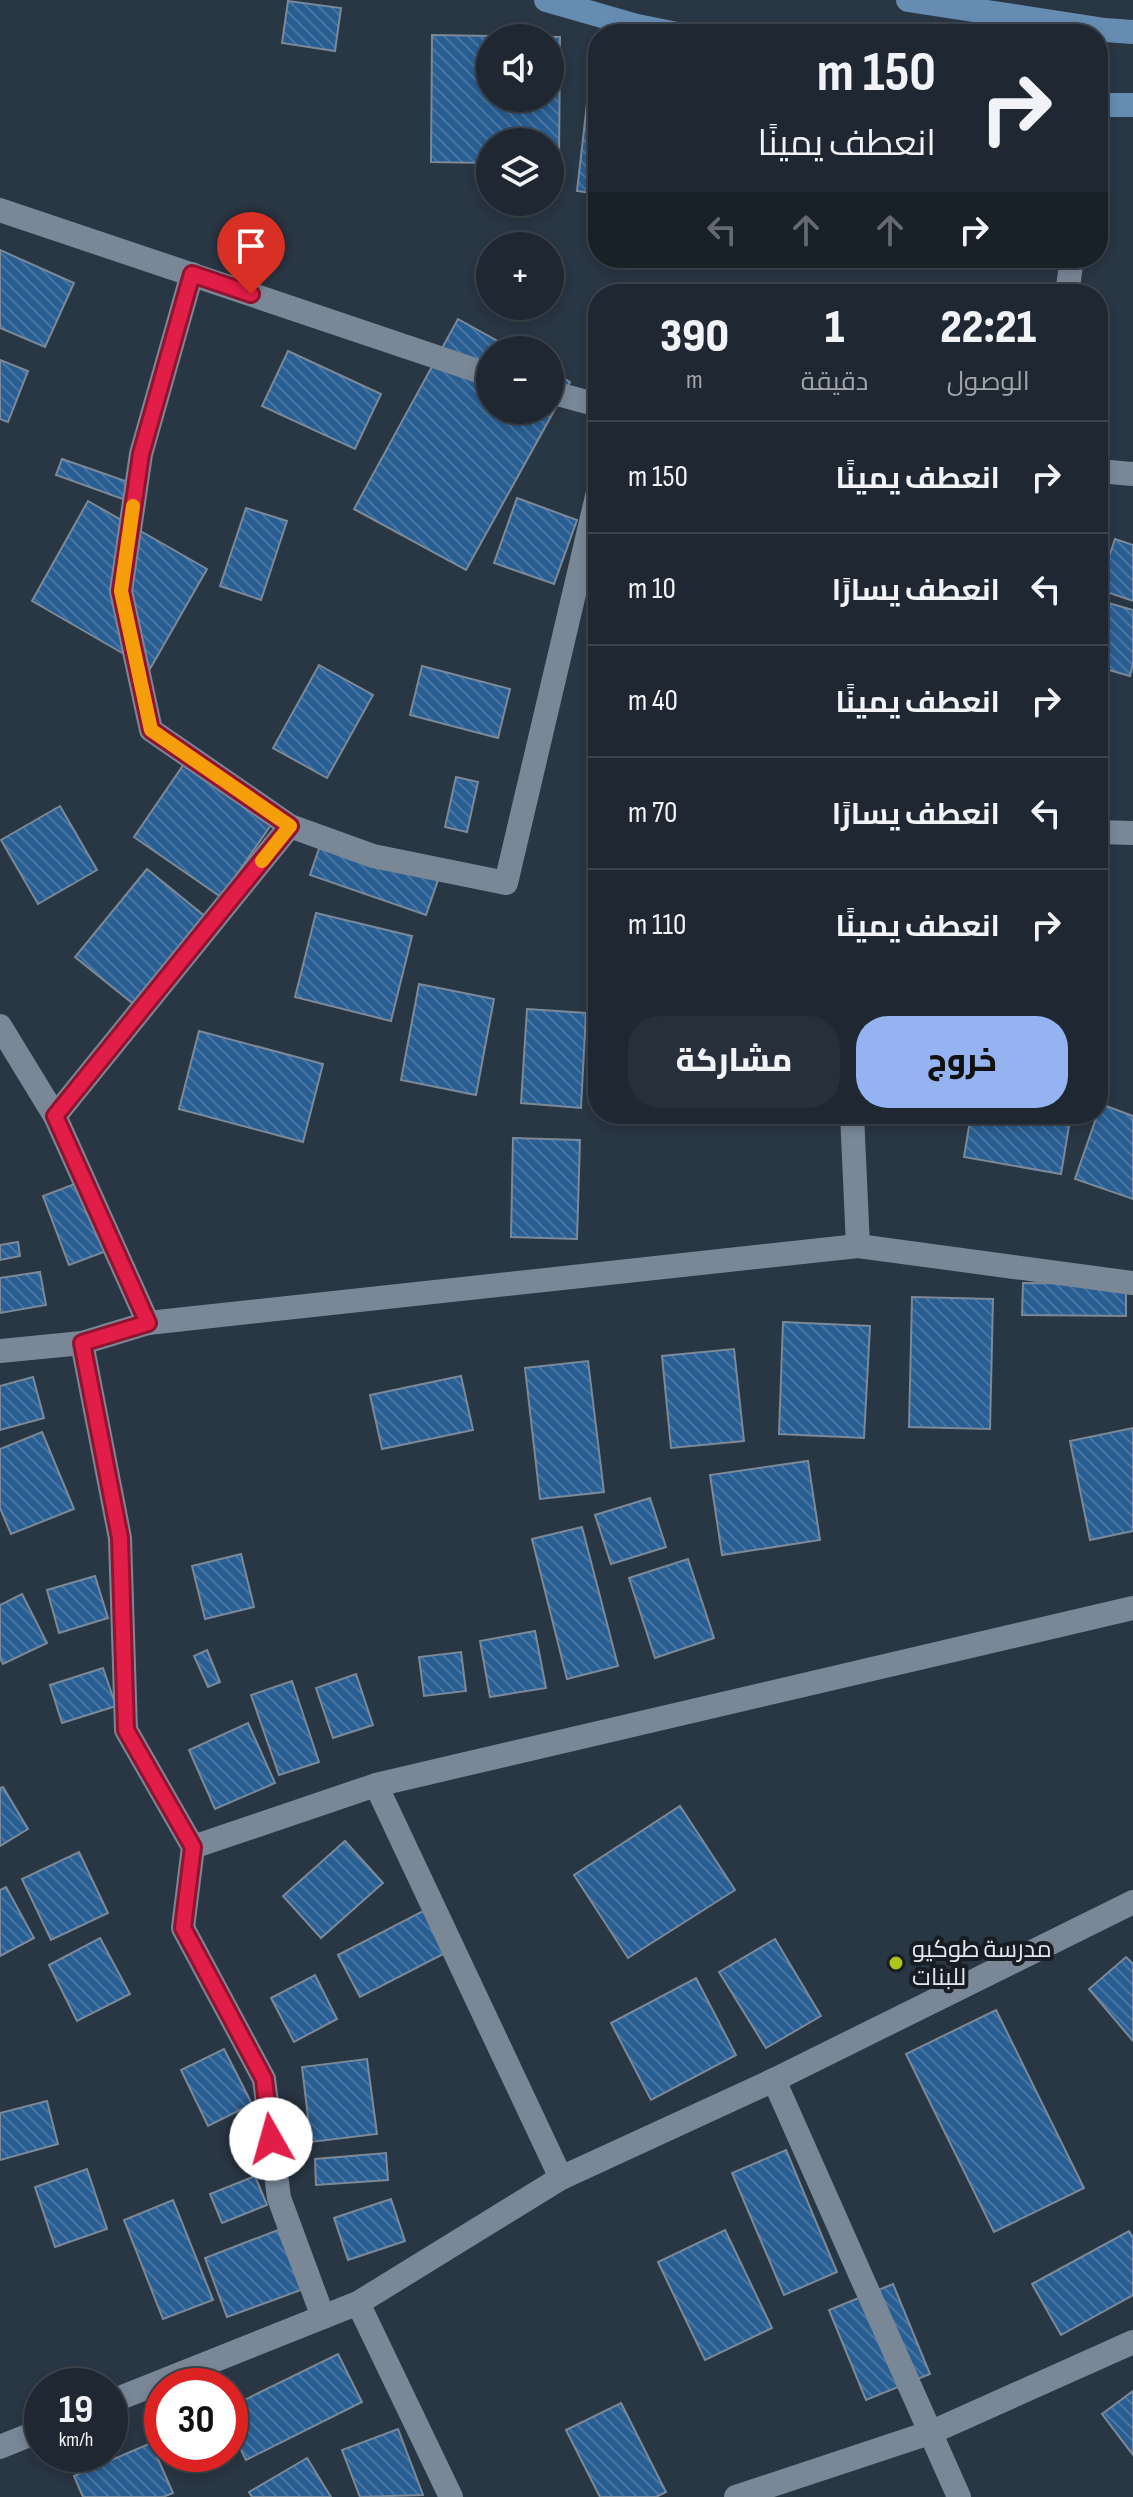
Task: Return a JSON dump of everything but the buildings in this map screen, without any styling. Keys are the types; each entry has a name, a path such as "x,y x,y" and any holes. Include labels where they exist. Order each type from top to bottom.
{"main road":[{"path":"546,0 630,24"},
{"path":"908,0 1066,24"},
{"path":"1108,30 1133,32"},
{"path":"1108,105 1133,105"}],"street":[{"path":"0,210 476,370"},
{"path":"192,274 141,454 121,591 151,730 290,826 373,856 506,883 588,534"},
{"path":"564,396 588,402"},
{"path":"1108,472 1133,474"},
{"path":"55,1116 290,826"},
{"path":"1108,832 1133,833"},
{"path":"0,1026 55,1116 148,1323"},
{"path":"852,1124 858,1246"},
{"path":"0,1351 82,1343 148,1323 858,1246 1133,1283"},
{"path":"82,1343 120,1538 126,1730 193,1847 183,1928 264,2079 279,2198 323,2317"},
{"path":"193,1847 376,1785 1133,1608"},
{"path":"376,1785 561,2178"},
{"path":"128,2395 358,2303 561,2178 774,2080 1133,1902"},
{"path":"774,2080 959,2497"},
{"path":"358,2303 451,2497"},
{"path":"736,2497 932,2432 1133,2342"},
{"path":"0,2447 24,2437"}],"slow traffic":[{"path":"133,506 121,591 151,730 290,826 262,861"}],"place":[{"name":"مدرسة طوكيو للبنات","path":"896,1963"}],"route":[{"path":"251,294 192,274 141,454 121,591 151,730 290,826 55,1116 148,1323 82,1343 120,1538 126,1730 193,1847 183,1928 264,2079 271,2139"}]}
